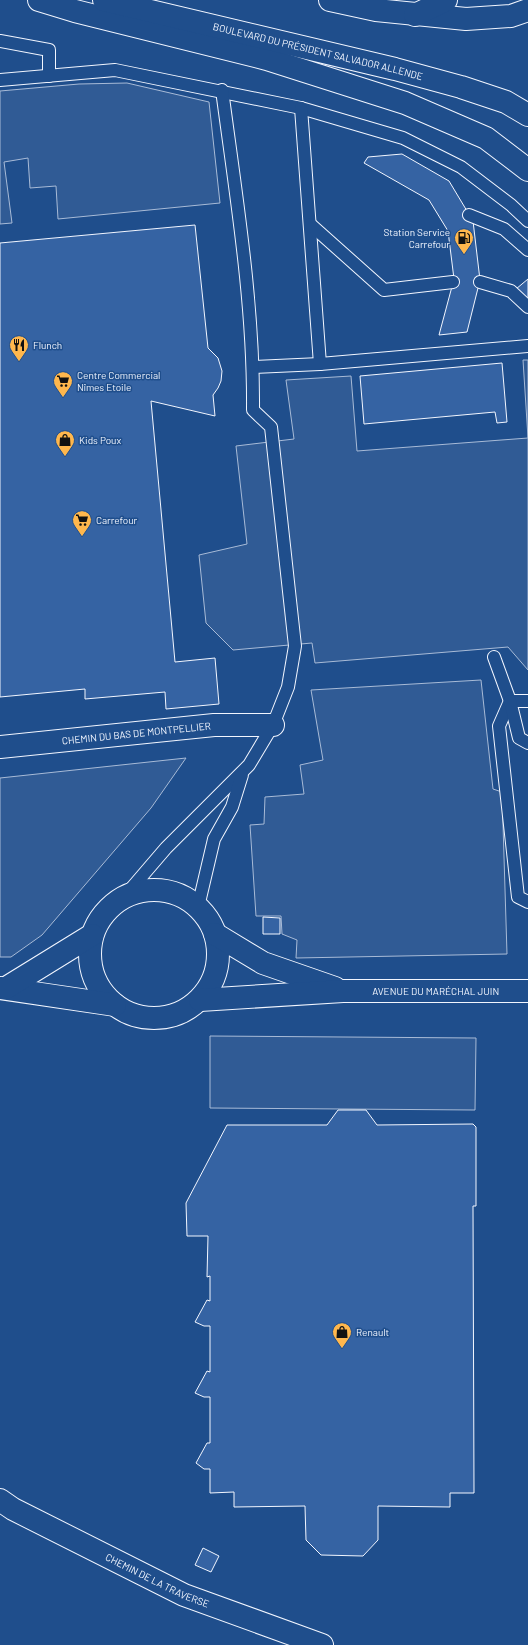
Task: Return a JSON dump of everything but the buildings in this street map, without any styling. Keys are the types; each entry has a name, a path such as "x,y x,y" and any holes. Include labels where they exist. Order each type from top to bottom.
{"street":[{"path":"39,0 75,11 267,59 405,103 486,138 528,170"},
{"name":"BOULEVARD DU PRÉSIDENT SALVADOR ALLENDE","path":"104,0 461,87 506,102 528,115"},
{"path":"330,0 376,10 466,19 510,16 528,10"},
{"path":"415,15 446,0"},
{"name":"CHEMIN DU BAS DE MONTPELLIER","path":"0,747 214,725 273,725"},
{"path":"161,890 182,896 198,908 209,920 215,934 219,951 217,969 211,985 200,1000 185,1011 168,1017 150,1018 131,1014 115,1005 101,991 92,974 89,955 92,936 99,920 110,906 124,897 138,891 161,890"},
{"name":"AVENUE DU MARÉCHAL JUIN","path":"215,934 263,963 343,991"},
{"path":"3,988 92,936"},
{"path":"3,988 50,997 115,1005"},
{"name":"AVENUE DU MARÉCHAL JUIN","path":"200,1000 343,991 528,991"},
{"name":"CHEMIN DE LA TRAVERSE","path":"0,1500 13,1509 184,1595 322,1645"}],"lane":[{"path":"0,42 49,50 49,76"},
{"path":"0,80 115,70 222,90 301,108 403,138 455,163 511,205 528,221"},
{"path":"124,897 166,848 243,772 257,753 273,725 288,687 295,646 271,427 253,410 253,367 239,222 222,90"},
{"path":"301,108 320,364"},
{"path":"469,215 504,229 528,250"},
{"path":"310,224 384,290 453,282"},
{"path":"480,282 511,291 528,307"},
{"path":"253,367 320,364 528,346"},
{"path":"494,657 510,701 519,738 528,743"},
{"path":"510,701 528,701"},
{"path":"510,701 499,726 518,898 528,902"},
{"path":"198,908 214,839 232,807 243,772"}],"shaded area":[{"path":"127,83 209,102 220,203 58,219 56,186 30,188 28,158 4,162 12,223 0,224 0,91 79,84"},
{"path":"523,360 528,360 528,438"},
{"path":"351,376 357,451 528,438 528,670 508,647 315,663 312,643 233,650 206,623 199,555 247,544 236,446 294,439 286,380"},
{"path":"481,680 493,789 502,792 507,954 296,958 297,940 282,934 281,916 256,916 250,825 264,824 265,797 304,794 300,765 323,760 311,690"},
{"path":"186,758 151,808 42,935 11,957 0,957 0,778"},
{"path":"210,1036 476,1038 475,1110 210,1108"}],"place":[{"name":"Station Service Carrefour","path":"464,255"},
{"name":"Flunch","path":"19,362"},
{"name":"Centre Commercial Nîmes Etoile","path":"63,398"},
{"name":"Kids Poux","path":"65,457"},
{"name":"Carrefour","path":"82,537"},
{"name":"Renault","path":"342,1349"}]}
